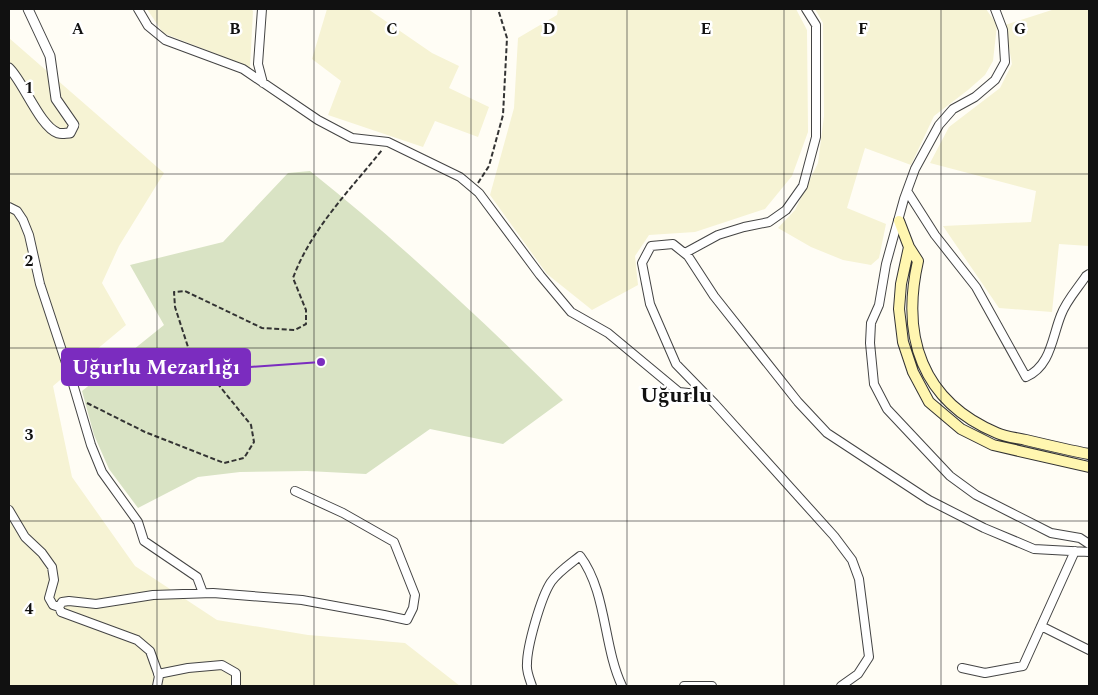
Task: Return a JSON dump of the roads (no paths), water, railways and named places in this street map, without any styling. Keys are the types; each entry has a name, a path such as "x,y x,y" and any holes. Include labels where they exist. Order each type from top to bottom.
{"main road":[{"path":"899,221 909,247 918,261 913,282 911,308 915,339 924,367 939,394 968,418 998,434 1089,454"},
{"path":"909,247 901,284 899,309 903,342 913,372 929,402 961,428 994,446 1089,467"}],"street":[{"path":"9,68 15,74 30,102 47,124 59,133 70,133 74,125 56,99 50,56 28,9"},
{"path":"138,9 148,26 165,40 243,69 318,120 352,138 388,142 460,177 479,193 540,275 571,312 608,333 679,392 707,395"},
{"path":"262,9 258,64 263,83"},
{"path":"685,253 718,235 769,222 786,210 803,186 816,137 816,25 806,9"},
{"path":"995,9 1003,30 1005,62 995,80 975,97 954,109 939,125 915,169 907,190 886,264 879,305 870,323 874,384 887,409 950,476 976,495 1051,533 1080,538 1089,544"},
{"path":"907,190 935,235 976,288 1026,377 1036,373 1046,359 1061,314 1089,274"},
{"path":"9,207 17,211 29,235 40,284 91,445 102,472 138,522 144,541 197,577 202,593"},
{"path":"841,686 858,674 869,657 859,579 852,560 834,536 707,395 676,364 650,304 642,263 651,246 674,244 685,253 732,319 798,402 827,433 929,500 984,528 1034,549 1089,552"},
{"path":"59,607 62,602 69,601 96,604 153,595 213,592 302,600 407,620 413,608 415,595 394,542 343,513 295,491"},
{"path":"9,510 25,537 42,553 52,567 54,580 49,598 53,605 59,607 62,612 68,615 138,640 150,651 158,674 157,686"},
{"path":"962,668 985,673 1023,666 1075,552"},
{"path":"532,686 526,665 532,634 540,610 551,582 566,566 580,556 592,580 606,628 613,664 622,686"},
{"path":"1041,626 1089,650"},
{"path":"158,674 188,668 222,665 236,672 236,686"},
{"path":"684,686 712,686"}],"place":[{"name":"Uğurlu Mezarlığı","path":"321,362"}],"district":[{"name":"Uğurlu","path":"676,394"}]}
